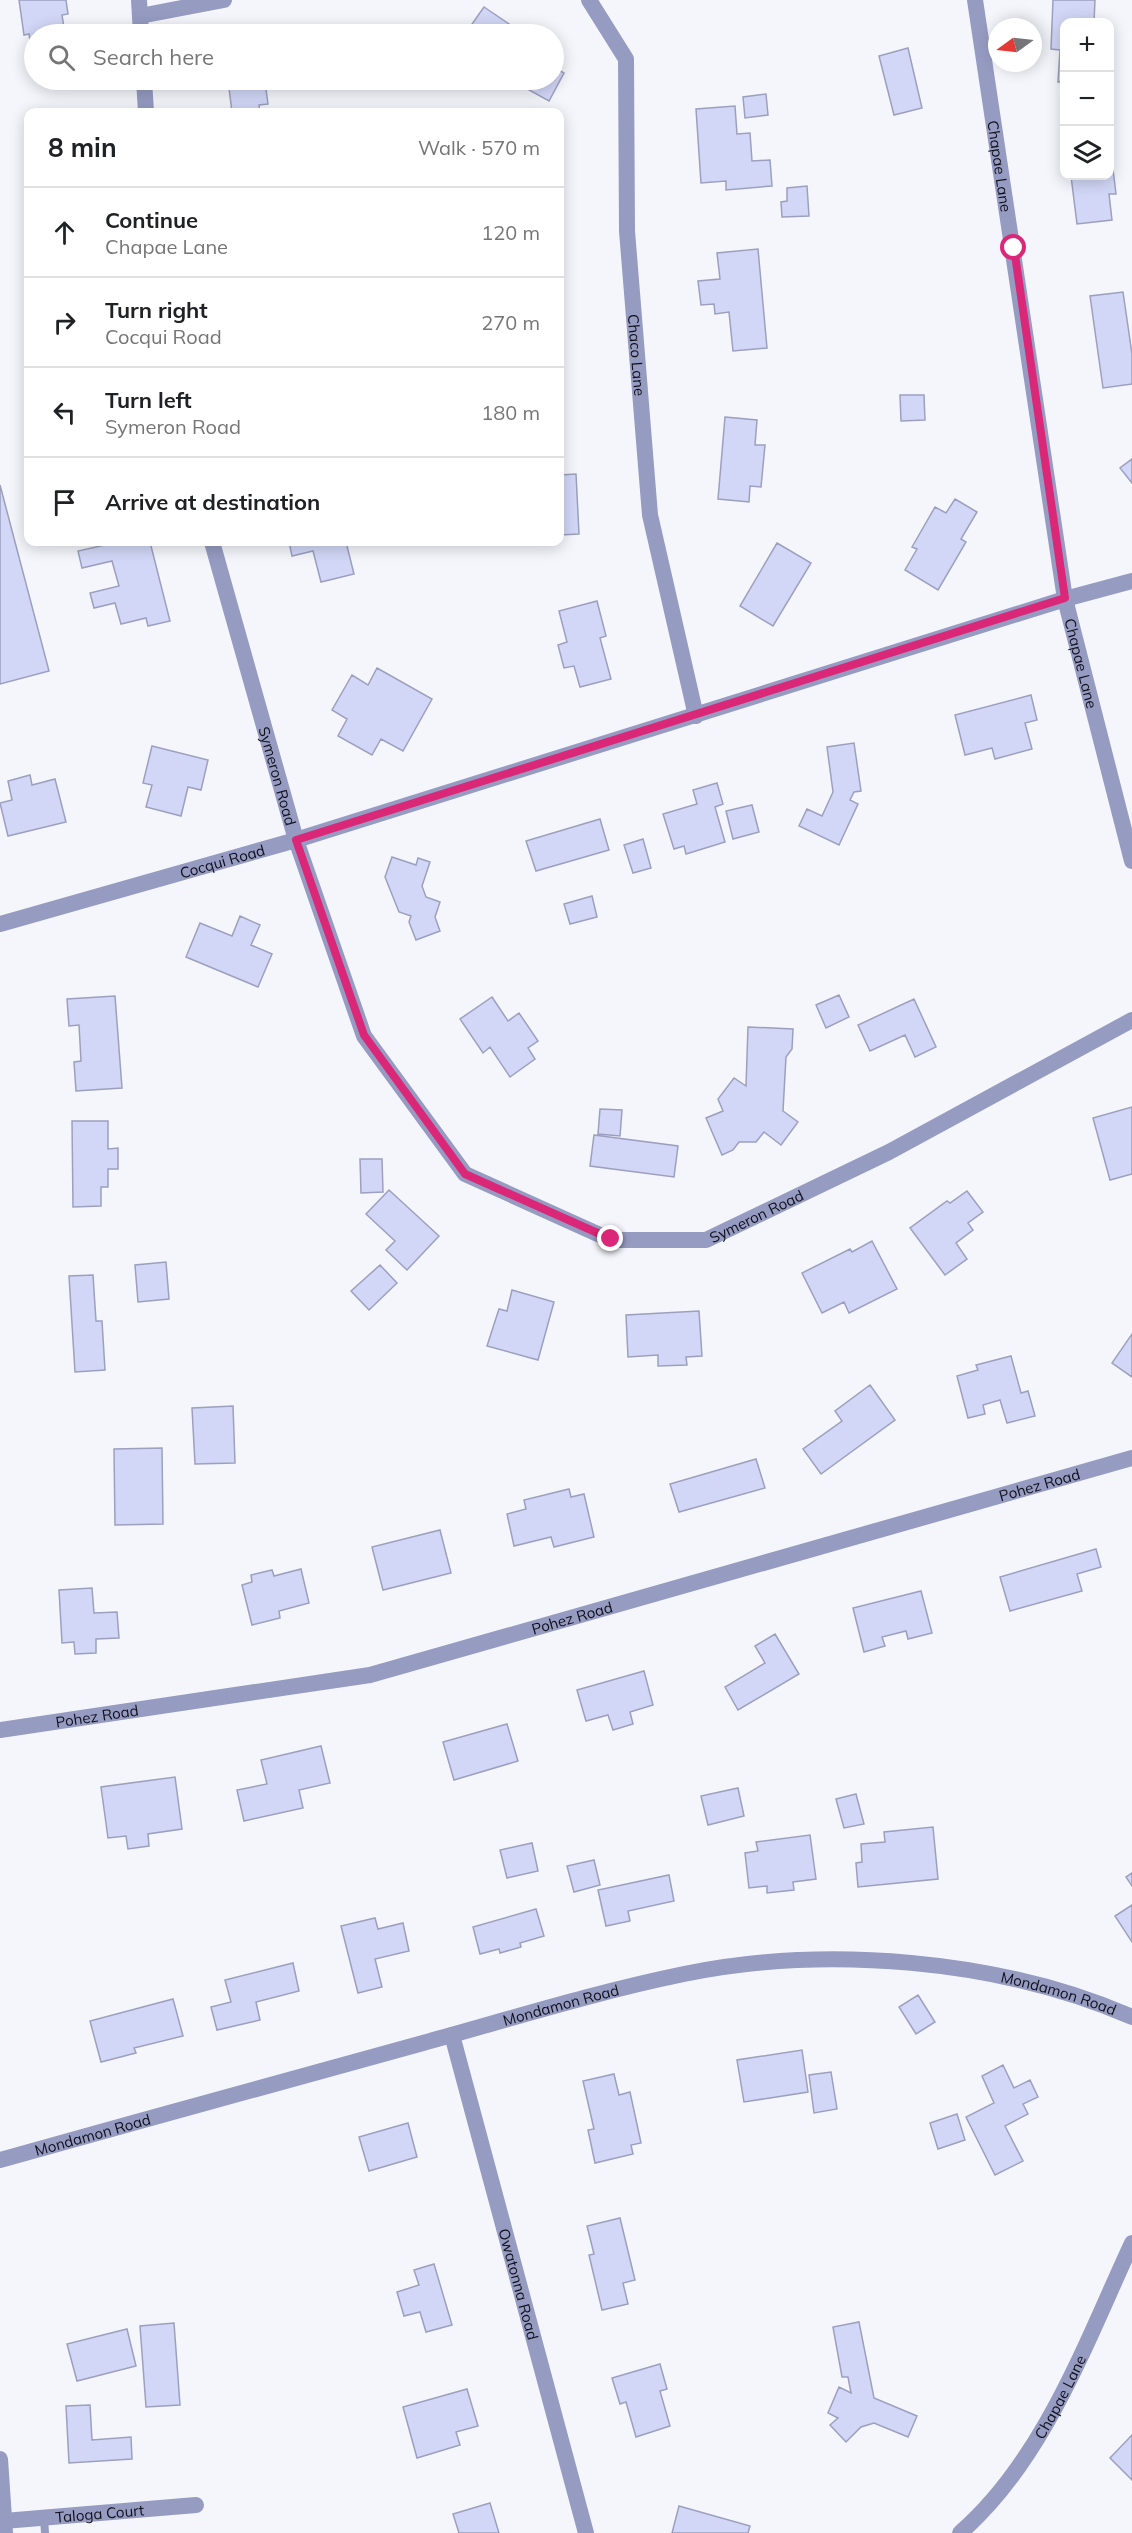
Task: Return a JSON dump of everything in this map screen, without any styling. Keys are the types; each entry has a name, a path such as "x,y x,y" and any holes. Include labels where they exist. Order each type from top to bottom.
{"street":[{"path":"141,24 140,8 224,0"},
{"name":"Chaco Lane","path":"589,0 626,60 627,231 650,515 696,716"},
{"name":"Chapae Lane","path":"975,0 1065,598 1132,861"},
{"path":"145,90 146,108"},
{"name":"Symeron Road","path":"213,546 296,840 364,1035 465,1174 611,1239 706,1240 889,1152 1132,1020"},
{"name":"Cocqui Road","path":"0,924 296,840 1065,598 1132,581"},
{"name":"Pohez Road","path":"0,1730 370,1675 1132,1458"},
{"name":"Mondamon Road","path":"0,2160 585,1997 686,1974 779,1961 873,1960 968,1971 1038,1985 1109,2007 1132,2017"},
{"name":"Owatonna Road","path":"452,2035 586,2533"},
{"name":"Chapae Lane","path":"960,2533 985,2511 1050,2420 1132,2243"},
{"path":"0,2459 4,2527"},
{"name":"Taloga Court","path":"4,2527 45,2525 196,2505"}],"building":[{"path":"19,0 66,0 68,14 62,15 63,24 24,24 24,35"},
{"path":"1053,0 1095,0 1094,18 1060,18 1060,50 1051,49"},
{"path":"484,7 509,24 472,24"},
{"path":"908,48 922,108 894,115 879,56"},
{"path":"1060,50 1060,82 1058,82"},
{"path":"229,90 266,90 268,104 259,105 259,108 232,108"},
{"path":"529,90 555,90 549,101"},
{"path":"766,94 768,115 745,118 743,97"},
{"path":"735,106 737,134 750,133 752,161 770,160 772,186 726,190 726,181 701,183 696,109"},
{"path":"1114,178 1116,194 1109,194 1112,220 1077,224 1072,180 1114,180"},
{"path":"807,186 809,216 782,217 781,202 787,201 787,188"},
{"path":"758,249 767,348 733,351 729,312 715,314 714,304 701,305 698,281 720,279 717,253"},
{"path":"1123,292 1132,354 1132,384 1103,388 1090,296"},
{"path":"900,395 924,395 925,420 901,421"},
{"path":"725,417 757,420 755,445 765,445 761,487 750,486 749,502 718,499"},
{"path":"1132,459 1132,483 1120,468"},
{"path":"576,474 579,534 564,535 564,475"},
{"path":"0,485 49,671 0,684"},
{"path":"955,499 977,512 961,539 966,542 938,590 905,570 917,549 912,547 935,507 946,513"},
{"path":"777,543 811,563 773,626 740,606"},
{"path":"100,546 151,546 170,621 148,626 146,618 121,624 115,603 94,608 90,593 119,586 112,561 82,568 78,551"},
{"path":"290,546 347,546 354,574 321,582 313,551 292,556"},
{"path":"597,601 606,636 600,638 611,679 580,687 574,666 564,668 558,645 567,642 559,611"},
{"path":"377,668 432,699 403,751 381,739 372,755 338,736 347,719 332,710 352,675 368,685"},
{"path":"1031,695 1037,720 1025,723 1032,749 995,759 992,748 965,755 955,715"},
{"path":"854,743 861,791 854,792 850,800 858,804 839,845 799,826 807,809 822,816 833,792 827,747"},
{"path":"152,746 208,760 201,790 188,787 181,816 146,807 152,785 143,783"},
{"path":"30,775 32,785 55,779 66,822 8,836 0,803 12,800 8,781"},
{"path":"717,783 723,804 715,807 725,842 686,854 684,846 674,849 663,814 697,804 693,790"},
{"path":"752,805 759,832 733,839 726,811"},
{"path":"600,819 609,850 536,871 526,841"},
{"path":"643,839 651,868 633,873 624,845"},
{"path":"392,857 416,865 418,858 430,862 422,886 426,897 440,902 435,917 440,931 416,940 409,922 411,916 399,912 385,877"},
{"path":"592,896 597,917 570,924 564,904"},
{"path":"240,916 260,925 251,945 272,954 258,987 186,957 200,923 232,936"},
{"path":"839,995 849,1017 826,1028 816,1005"},
{"path":"115,996 122,1088 76,1091 74,1062 81,1061 79,1025 69,1026 67,999"},
{"path":"492,997 508,1021 519,1013 538,1041 528,1048 535,1059 510,1077 490,1047 483,1053 460,1019"},
{"path":"914,999 936,1047 915,1057 905,1035 870,1051 858,1025"},
{"path":"748,1027 793,1029 792,1049 786,1057 783,1111 798,1122 781,1145 764,1132 756,1142 739,1142 733,1150 722,1155 706,1118 723,1111 718,1099 734,1078 746,1086"},
{"path":"1132,1107 1132,1174 1110,1180 1093,1118"},
{"path":"600,1109 622,1110 620,1136 598,1134"},
{"path":"72,1121 108,1121 108,1149 118,1148 118,1169 108,1169 108,1187 101,1187 101,1206 73,1207"},
{"path":"594,1135 678,1146 674,1177 590,1166"},
{"path":"360,1159 382,1159 383,1192 361,1193"},
{"path":"389,1190 439,1236 407,1270 386,1250 395,1241 366,1214"},
{"path":"967,1191 983,1212 968,1223 973,1230 956,1243 967,1259 945,1275 910,1228 947,1201 950,1203"},
{"path":"872,1241 897,1289 849,1313 844,1302 822,1313 802,1273 850,1249 852,1252"},
{"path":"166,1262 169,1299 138,1302 135,1265"},
{"path":"380,1265 397,1283 369,1310 351,1291"},
{"path":"93,1275 96,1321 102,1321 105,1370 75,1372 69,1276"},
{"path":"512,1290 554,1302 538,1360 487,1346 499,1309 507,1311"},
{"path":"699,1311 702,1356 686,1357 687,1365 658,1366 658,1355 628,1357 626,1315"},
{"path":"1132,1334 1132,1377 1112,1363"},
{"path":"1011,1356 1021,1393 1028,1391 1035,1416 1007,1423 1000,1400 983,1405 985,1414 968,1418 957,1376 978,1370 976,1365"},
{"path":"870,1385 895,1420 821,1474 803,1449 842,1421 835,1411"},
{"path":"233,1406 235,1463 195,1464 192,1408"},
{"path":"162,1448 163,1524 115,1525 114,1449"},
{"path":"756,1459 765,1488 679,1512 670,1484"},
{"path":"569,1489 571,1497 584,1494 594,1537 554,1547 551,1537 514,1546 507,1514 526,1509 524,1500"},
{"path":"440,1530 451,1573 383,1590 372,1547"},
{"path":"1096,1549 1101,1567 1077,1574 1082,1591 1010,1611 1000,1577"},
{"path":"301,1569 309,1603 279,1611 280,1618 252,1625 242,1585 252,1582 251,1575 272,1570 274,1576"},
{"path":"92,1588 94,1613 117,1612 119,1638 96,1639 96,1653 75,1654 74,1642 62,1643 59,1590"},
{"path":"921,1591 932,1633 908,1639 906,1631 882,1637 885,1646 864,1652 853,1608"},
{"path":"775,1634 799,1674 738,1710 725,1687 765,1663 755,1646"},
{"path":"644,1671 653,1705 630,1712 633,1724 613,1730 608,1715 586,1721 577,1690"},
{"path":"507,1724 518,1761 454,1780 443,1742"},
{"path":"321,1746 330,1783 299,1790 303,1808 244,1821 237,1790 267,1784 261,1760"},
{"path":"175,1777 182,1829 148,1834 149,1846 128,1849 126,1836 108,1838 101,1787"},
{"path":"738,1788 744,1816 708,1825 701,1796"},
{"path":"856,1794 864,1824 844,1828 836,1799"},
{"path":"933,1827 938,1879 858,1887 856,1863 862,1862 861,1844 885,1842 884,1832"},
{"path":"810,1835 816,1879 793,1882 794,1890 767,1893 767,1886 749,1888 745,1853 758,1851 756,1842"},
{"path":"532,1843 538,1871 507,1878 500,1850"},
{"path":"594,1860 600,1885 574,1892 567,1866"},
{"path":"1132,1873 1132,1886 1126,1877"},
{"path":"669,1875 674,1901 628,1911 630,1921 606,1926 598,1890"},
{"path":"1132,1905 1132,1942 1115,1916"},
{"path":"536,1909 544,1936 520,1943 521,1947 500,1953 499,1949 480,1954 473,1927"},
{"path":"375,1918 378,1929 403,1923 409,1951 375,1959 382,1987 358,1993 341,1926"},
{"path":"293,1963 299,1991 256,2002 260,2020 217,2030 211,2007 231,2002 225,1980"},
{"path":"918,1995 935,2022 916,2034 899,2007"},
{"path":"173,1999 183,2036 134,2048 136,2053 101,2062 90,2021"},
{"path":"802,2050 808,2092 744,2102 737,2060"},
{"path":"1003,2065 1014,2088 1030,2080 1038,2097 1023,2104 1028,2114 1005,2126 1023,2161 995,2175 966,2117 994,2103 982,2076"},
{"path":"831,2072 837,2109 814,2113 809,2075"},
{"path":"614,2074 619,2095 630,2092 641,2143 631,2145 633,2154 595,2163 588,2130 594,2129 583,2081"},
{"path":"957,2114 965,2140 938,2149 930,2123"},
{"path":"408,2123 417,2157 369,2171 359,2137"},
{"path":"620,2218 635,2280 623,2283 628,2304 602,2310 589,2255 594,2254 587,2226"},
{"path":"434,2264 452,2325 426,2332 420,2312 404,2316 397,2292 419,2285 414,2270"},
{"path":"859,2322 874,2398 917,2416 908,2437 874,2423 861,2427 846,2442 830,2425 838,2418 828,2413 839,2387 851,2393 848,2377 842,2377 833,2327"},
{"path":"174,2323 180,2405 146,2407 140,2326"},
{"path":"127,2329 136,2366 77,2381 67,2344"},
{"path":"660,2364 667,2389 660,2391 670,2426 636,2437 626,2402 620,2404 612,2378"},
{"path":"467,2389 478,2426 456,2432 460,2445 417,2458 403,2407"},
{"path":"90,2405 92,2440 131,2437 132,2459 69,2463 66,2406"},
{"path":"1132,2435 1132,2480 1110,2458"},
{"path":"490,2503 499,2533 459,2533 453,2514"},
{"path":"679,2506 750,2526 748,2533 672,2533"}],"route":[{"path":"611,1239 465,1174 364,1035 296,840 1065,598 1014,248"}]}
